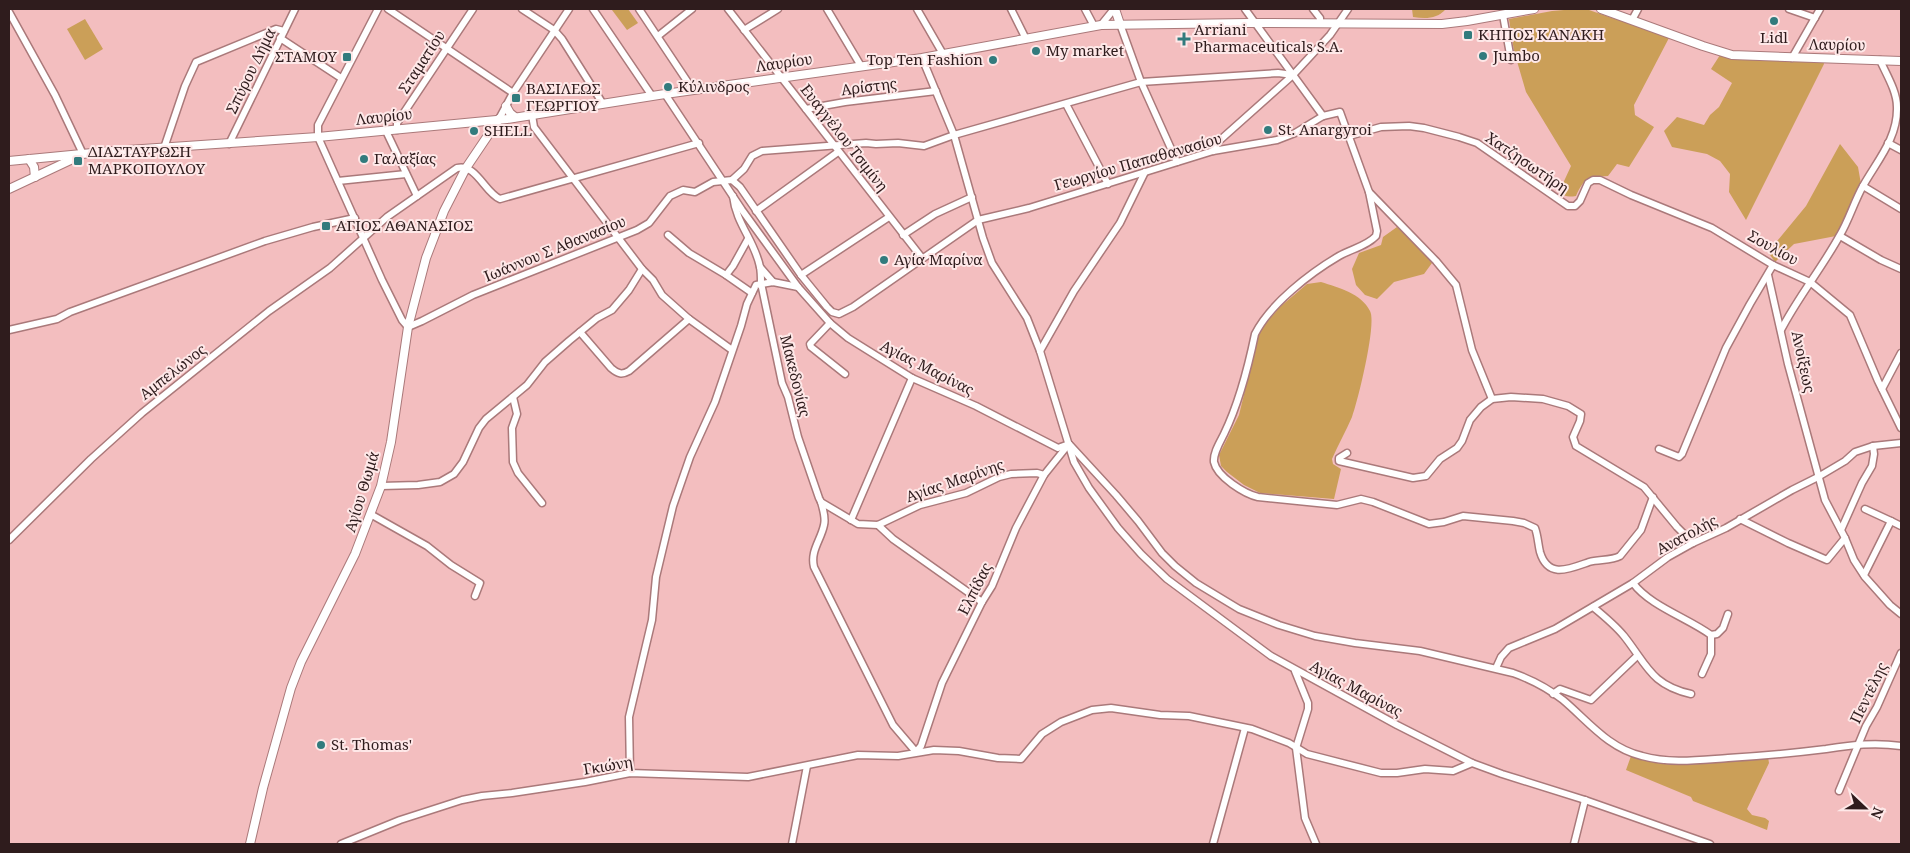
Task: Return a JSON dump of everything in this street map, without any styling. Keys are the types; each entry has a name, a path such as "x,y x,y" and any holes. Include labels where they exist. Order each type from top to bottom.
{"main road":[{"path":"1114,9 1120,24"},
{"name":"Λαυρίου","path":"9,161 318,137 499,120 665,94 922,58 1097,26 1120,24 1255,23 1442,24 1534,9"},
{"name":"Λαυρίου","path":"1601,9 1732,55 1901,61"},
{"path":"506,106 515,117"},
{"name":"Αγίου Θωμά","path":"250,844 257,808 291,688 301,662 356,554 372,515 381,486 391,442 408,326 416,292 435,233 466,168 499,120"},
{"path":"9,189 83,154"},
{"path":"29,159 34,167 35,177"}],"street":[{"name":"Σπύρου Δήμα","path":"229,144 295,9"},
{"path":"378,9 318,125 318,137 382,280 402,320 408,326"},
{"path":"388,9 514,93"},
{"name":"Σταματίου","path":"397,130 397,123 472,9"},
{"path":"522,9 554,30 562,39 604,104"},
{"path":"499,120 514,93 568,9"},
{"path":"593,9 652,96"},
{"path":"639,9 693,90"},
{"path":"658,36 692,9"},
{"name":"Ευαγγέλου Τσιμίνη","path":"728,9 832,145 922,258"},
{"path":"744,30 778,9"},
{"path":"827,9 861,66"},
{"path":"918,9 943,54"},
{"path":"1011,9 1026,39"},
{"path":"1085,9 1097,26 1114,9"},
{"path":"1245,9 1323,116 1340,112 1369,192 1377,231 1376,236 1339,256 1314,273 1293,290 1260,324 1255,334 1234,412 1216,450 1214,459 1217,470 1248,495 1258,497 1337,505 1361,499 1429,524 1463,516 1524,523 1535,528 1542,557 1551,568 1560,571 1620,556 1641,530 1653,497"},
{"path":"1313,9 1320,18 1320,23"},
{"path":"1213,151 1219,141 1293,75 1330,36 1348,9"},
{"path":"1632,20 1638,9"},
{"path":"1789,9 1815,18"},
{"path":"1792,58 1820,9"},
{"path":"9,12 55,95 83,154"},
{"path":"1503,14 1511,60"},
{"path":"1120,24 1141,82 1177,162"},
{"path":"164,148 185,86 196,62 276,29 284,31"},
{"path":"280,38 341,78"},
{"name":"Αγίας Μαρίνας","path":"922,58 954,135 992,263 1027,318 1040,351 1074,462 1089,488 1118,528 1141,554 1167,579 1240,635 1295,671 1472,763 1710,844"},
{"name":"Ανοίξεως","path":"1880,60 1898,104 1894,126 1888,143 1863,186 1840,236 1793,307 1781,330 1788,364 1826,505 1841,530 1854,560 1864,575 1879,594 1901,614"},
{"path":"732,180 744,169 752,156 758,152 832,145 898,143 924,146 954,135 1141,82 1278,73 1293,75"},
{"name":"Αρίστης","path":"806,109 845,102 936,91"},
{"name":"Αγίας Μαρίνας","path":"665,94 733,196 798,287 830,323 848,338 912,378 976,406 1058,448 1069,444"},
{"path":"1066,104 1108,184"},
{"path":"532,115 534,127 617,237 653,280 662,295 689,320 732,350"},
{"name":"Γεωργίου Παπαθανασίου","path":"732,180 740,187 801,275 827,308 839,314 853,307 978,220 1029,208 1213,151 1288,136 1323,116"},
{"name":"Χατζησωτήρη","path":"1349,136 1381,127 1409,126 1459,137 1477,143 1559,201 1568,206 1575,206"},
{"path":"386,131 417,196 458,168 466,168 475,174 494,197 500,199 698,143"},
{"path":"1888,143 1901,150"},
{"path":"756,211 838,152"},
{"path":"1040,351 1074,291 1120,223 1145,172"},
{"path":"338,181 406,174"},
{"name":"Ιωάννου Σ Αθανασίου","path":"408,326 422,322 473,295 637,230 649,222 664,202 678,192 695,192 713,182 732,180"},
{"name":"Σουλίου","path":"1575,206 1588,183 1593,180 1600,180 1631,195 1712,228 1773,265 1810,282 1850,315 1901,428"},
{"path":"1863,186 1901,209"},
{"path":"1369,192 1436,261 1456,285 1472,350 1492,399"},
{"name":"Αμπελώνος","path":"9,540 91,459 142,413 270,312 330,268 387,217 417,196"},
{"name":"Μακεδονίας","path":"733,196 735,210 760,267 761,283 782,383 788,397 798,437 821,502 825,524 814,550 814,567 893,725 916,752"},
{"path":"903,235 934,214 972,197"},
{"path":"801,275 889,217"},
{"path":"9,330 57,319 70,312 265,241 313,227 355,218"},
{"path":"668,235 689,253 752,292"},
{"path":"1840,236 1881,260 1901,269"},
{"path":"726,275 748,239"},
{"path":"1659,449 1676,457 1680,457 1682,454 1726,348 1773,265"},
{"path":"760,267 773,282"},
{"path":"381,486 418,486 440,482 454,474 463,462 479,428 486,419 527,385 545,362 597,318 612,310 629,290 642,269"},
{"path":"1768,276 1781,330"},
{"path":"630,773 629,717 652,620 660,557 679,488 699,434 715,402 756,285 773,282 798,287"},
{"path":"580,332 611,368 617,373 623,374 689,320"},
{"path":"830,323 810,344 845,374"},
{"path":"1882,389 1901,353"},
{"path":"851,520 912,378"},
{"path":"513,397 517,414 512,428 513,462 518,473 542,503"},
{"path":"1347,453 1341,455 1339,461 1413,478 1423,477 1430,472 1442,457 1460,445 1470,420 1481,407 1492,399 1512,397 1543,399 1560,403 1576,409 1581,416 1573,437 1576,446 1639,483 1693,543"},
{"name":"Ανατολής","path":"1496,668 1501,657 1509,648 1555,629 1633,583 1668,557 1726,528 1818,477 1856,452 1874,446 1901,443"},
{"path":"1069,444 1175,566 1203,588 1239,609 1279,625 1315,636 1420,651 1496,668 1524,677 1553,694 1617,746 1630,753 1651,758 1684,761 1750,757 1827,749 1860,743 1901,746"},
{"name":"Ελπίδας","path":"916,752 921,746 942,683 982,602 992,586 1016,528 1044,475 1069,444"},
{"path":"1841,530 1858,490 1872,466 1874,446"},
{"name":"Αγίας Μαρίνης","path":"878,525 920,505 966,493 1011,474 1044,475"},
{"path":"821,502 851,520 866,526 878,525 893,538 982,602"},
{"path":"1865,509 1901,526"},
{"path":"372,515 427,546 451,565 480,583 475,596"},
{"path":"1740,520 1827,560 1831,558 1845,538"},
{"path":"1864,575 1891,522"},
{"path":"1633,583 1651,599 1697,624 1711,635 1717,634 1723,628 1728,614"},
{"path":"1593,607 1618,630 1647,670 1660,682 1681,692 1691,694"},
{"path":"1702,674 1711,654 1711,635"},
{"name":"Πεντέλης","path":"1838,791 1860,743 1863,732 1877,707 1901,653"},
{"path":"1553,694 1560,689 1591,700 1637,656"},
{"path":"1295,671 1308,703 1308,709 1296,748 1305,818 1316,844"},
{"name":"Γκιώνη","path":"341,844 400,820 462,800 482,796 512,794 630,773 748,777 858,755 898,756 934,750 959,751 998,758 1021,759 1042,734 1061,722 1092,710 1111,708 1160,715 1189,716 1244,728"},
{"path":"1213,844 1244,728 1260,731 1316,757 1381,773 1424,769 1453,770 1472,763"},
{"path":"792,844 808,766"},
{"path":"1574,844 1585,800"}],"shaded area":[{"path":"613,9 628,9 638,23 627,30"},
{"path":"1412,9 1446,9 1435,16 1422,18 1413,17"},
{"path":"1589,10 1670,36 1634,105 1635,115 1654,127 1629,167 1617,164 1608,176 1591,178 1584,182 1576,196 1569,196 1559,192 1571,166 1526,92 1514,51 1509,19 1552,11"},
{"path":"85,19 103,49 85,60 67,29"},
{"path":"1720,55 1823,60 1824,64 1746,220 1729,192 1730,174 1720,161 1707,154 1672,147 1664,131 1677,117 1704,125 1710,115 1719,107 1732,83 1711,69"},
{"path":"1840,144 1858,167 1861,184 1836,236 1794,244 1775,262 1768,252 1806,206"},
{"path":"1397,227 1420,247 1432,263 1424,274 1394,282 1377,299 1365,295 1356,285 1352,269 1359,253 1381,245 1383,237"},
{"path":"1321,282 1355,295 1366,305 1370,311 1371,318 1369,346 1355,408 1332,459 1333,464 1341,469 1334,499 1260,493 1244,485 1227,472 1221,466 1219,455 1239,415 1258,337 1264,325 1281,306 1307,284"},
{"path":"1631,756 1654,761 1768,757 1769,763 1747,809 1752,815 1769,821 1767,830 1693,801 1691,797 1626,770"}],"place":[{"name":"Lidl","path":"1774,21"},
{"name":"ΚΗΠΟΣ ΚΑΝΑΚΗ","path":"1468,35"},
{"name":"Arriani Pharmaceuticals S.A.","path":"1184,39"},
{"name":"My market","path":"1036,51"},
{"name":"Jumbo","path":"1483,56"},
{"name":"ΣΤΑΜΟΥ","path":"347,57"},
{"name":"Top Ten Fashion","path":"993,60"},
{"name":"Κύλινδρος","path":"668,87"},
{"name":"ΒΑΣΙΛΕΩΣ ΓΕΩΡΓΙΟΥ","path":"516,98"},
{"name":"St. Anargyroi","path":"1268,130"},
{"name":"SHELL","path":"474,131"},
{"name":"Γαλαξίας","path":"364,159"},
{"name":"ΔΙΑΣΤΑΥΡΩΣΗ ΜΑΡΚΟΠΟΥΛΟΥ","path":"78,161"},
{"name":"ΑΓΙΟΣ ΑΘΑΝΑΣΙΟΣ","path":"326,226"},
{"name":"Αγία Μαρίνα","path":"884,260"},
{"name":"St. Thomas'","path":"321,745"}]}
